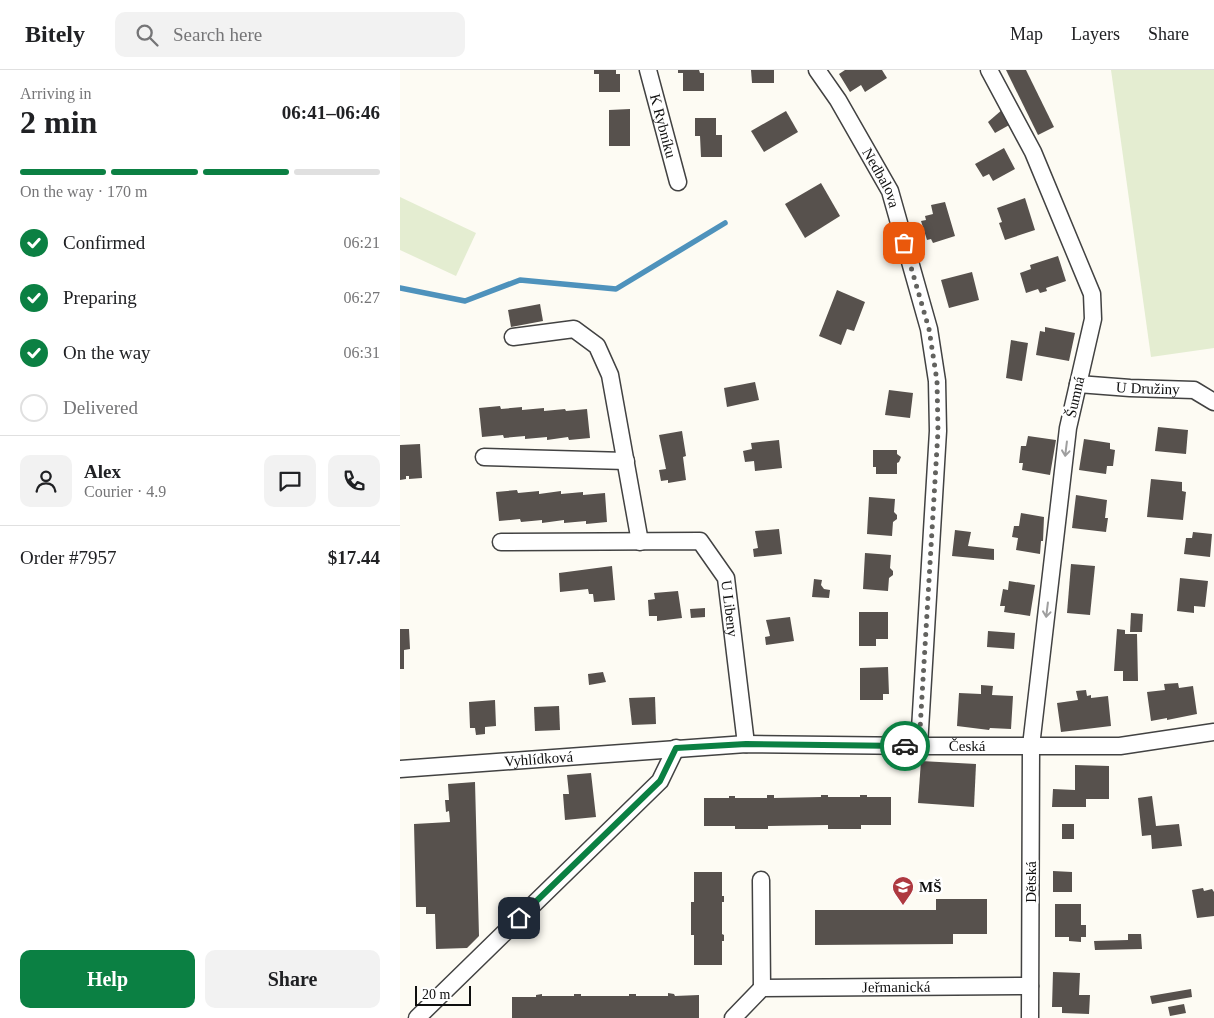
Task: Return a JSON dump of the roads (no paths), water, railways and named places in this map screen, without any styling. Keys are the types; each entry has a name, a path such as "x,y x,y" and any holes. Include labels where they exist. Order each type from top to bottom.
{"street":[{"name":"K Rybníku","path":"648,70 678,182"},
{"name":"Nedbalova","path":"817,70 838,100 890,190 929,329 937,381 938,431 919,746"},
{"name":"Šumná","path":"989,70 1033,152 1092,294 1093,319 1068,428 1031,746"},
{"path":"513,337 574,329 597,346 610,375 640,542"},
{"name":"U Družiny","path":"1078,384 1194,390 1214,402"},
{"path":"484,458 626,461"},
{"name":"U Libeny","path":"501,542 700,542 726,578 746,744"},
{"name":"Česká","path":"676,748 746,744 1120,746 1214,732"},
{"name":"Dětská","path":"1030,1018 1031,746"},
{"path":"416,1018 660,781 676,748"},
{"name":"Vyhlídková","path":"400,769 676,748"},
{"path":"733,1018 762,988 761,880"},
{"name":"Jeřmanická","path":"762,988 1030,986"}],"waterway":[{"path":"400,288 465,301 520,280 616,289 725,223"}],"place":[{"name":"MŠ","path":"903,906"}]}
